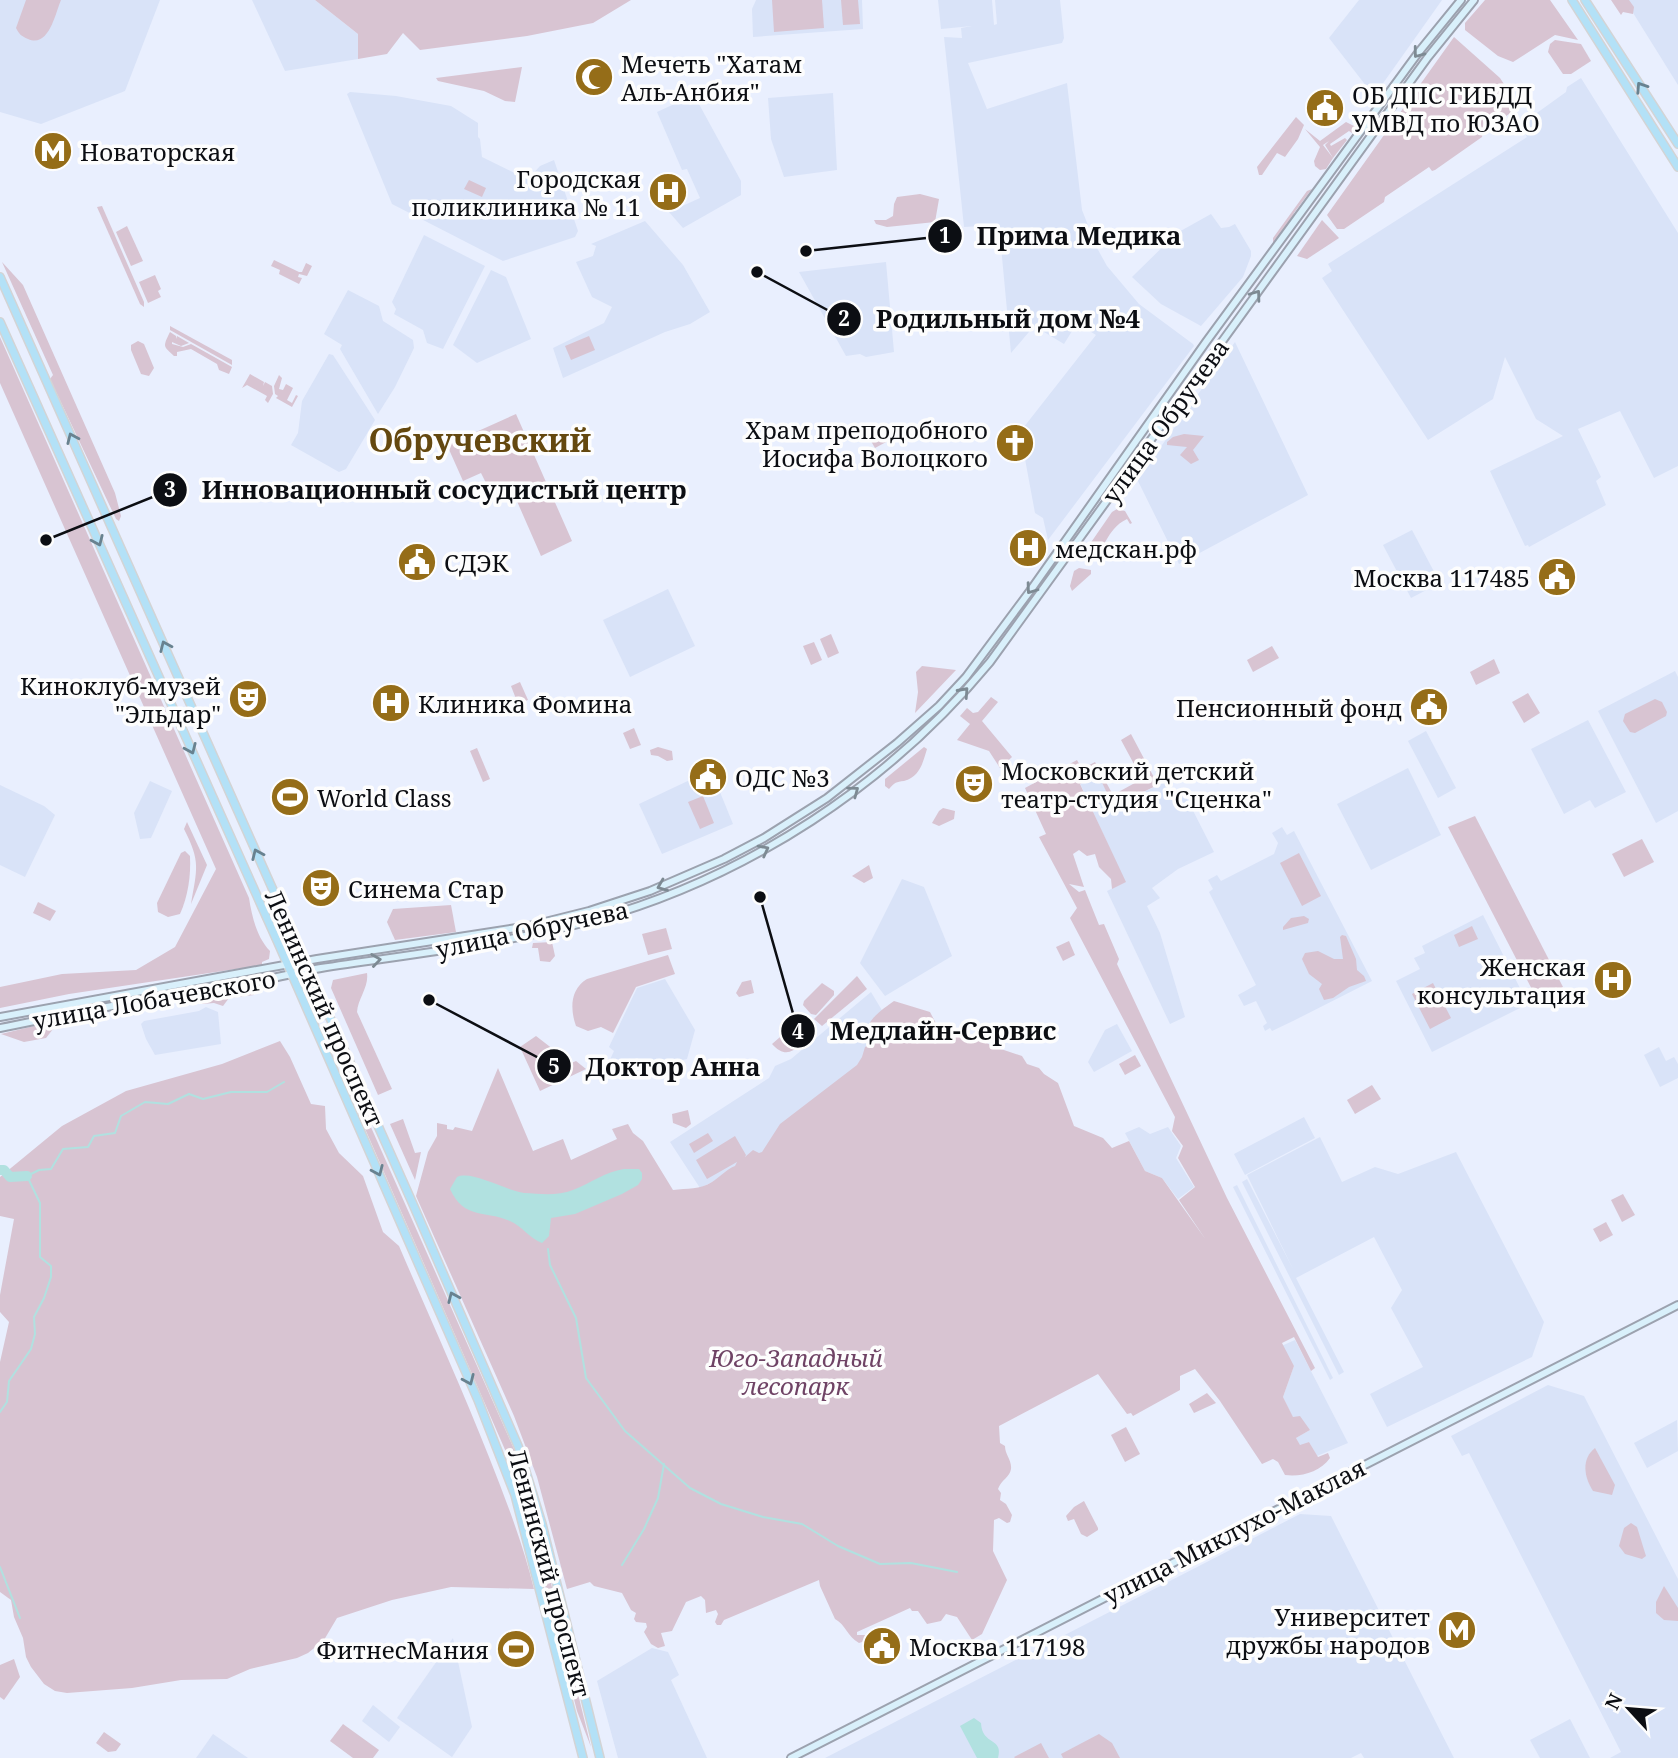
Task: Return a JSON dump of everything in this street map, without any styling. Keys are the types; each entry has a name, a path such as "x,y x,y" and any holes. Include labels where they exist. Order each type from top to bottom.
{"main road":[{"name":"улица Обручева","path":"304,961 529,926 589,911 650,891 695,873 764,838 827,798 897,743 939,706 982,656 1206,342 1410,63 1461,0"},
{"name":"улица Обручева","path":"308,971 532,935 628,909 694,884 760,852 798,831 864,785 933,724 990,662 1426,60 1474,0"},
{"path":"1572,0 1678,167"},
{"path":"1585,0 1678,144"},
{"name":"Ленинский проспект","path":"0,277 518,1446 542,1524 600,1758"},
{"name":"Ленинский проспект","path":"0,322 288,964 502,1459 524,1527 583,1758"},
{"name":"улица Лобачевского","path":"0,1017 304,961"},
{"name":"улица Лобачевского","path":"0,1028 308,971"},
{"name":"улица Миклухо-Маклая","path":"791,1758 1678,1305"}],"shaded area":[{"path":"0,0 160,0 125,91 41,124 0,112"},
{"path":"252,0 315,0 358,34 358,59 285,71"},
{"path":"756,0 862,0 863,29 753,37 752,9"},
{"path":"938,0 992,0 994,25 997,24 995,0 1060,0 1064,38 1062,43 968,63 987,109 1067,83 1082,210 1097,248 1107,266 1139,304 1194,346 1048,540 1043,518 1035,513 1020,432 1096,335 1077,323 1064,344 1034,326 1011,353 999,225 964,227 944,37 962,38 961,28 972,26 941,29"},
{"path":"1359,0 1442,0 1374,96 1329,38"},
{"path":"1625,0 1678,0 1678,85"},
{"path":"1581,78 1678,233 1678,466 1654,478 1620,411 1578,429 1601,477 1596,481 1606,505 1529,547 1525,546 1490,471 1563,436 1536,419 1505,357 1493,399 1428,440 1322,278 1332,271 1328,264 1527,137 1520,125"},
{"path":"350,92 396,96 451,106 478,123 482,157 525,178 530,177 540,166 554,160 578,231 575,237 503,261 392,204 347,94"},
{"path":"833,93 837,170 784,177 771,139 768,98"},
{"path":"694,95 741,181 741,195 683,228 669,212 700,198 687,169 682,170 657,112"},
{"path":"1211,214 1221,228 1235,224 1251,251 1251,256 1243,277 1201,326 1161,304 1132,277 1177,233"},
{"path":"645,221 683,265 710,312 690,324 665,332 563,378 553,348 604,323 612,307 592,297 576,262 593,256 596,246 591,244"},
{"path":"424,235 485,266 443,349 427,343 423,330 394,314 396,309 392,302"},
{"path":"886,262 894,352 866,357 860,354 846,356 799,272"},
{"path":"491,270 506,277 531,339 477,363 453,345"},
{"path":"348,290 379,306 383,321 413,340 414,348 378,414 340,349 342,345 324,334"},
{"path":"1235,342 1308,495 1179,564 1136,477 1155,455"},
{"path":"329,354 333,355 375,420 346,469 339,472 291,445 298,433 302,401"},
{"path":"1412,530 1440,583 1411,598 1383,545"},
{"path":"668,589 695,646 630,677 603,620"},
{"path":"1675,671 1678,677 1678,811 1656,823 1598,711"},
{"path":"1588,720 1626,792 1595,808 1590,800 1564,814 1531,749"},
{"path":"1426,731 1456,788 1438,798 1408,741"},
{"path":"1408,768 1441,835 1371,870 1337,804"},
{"path":"711,770 733,824 662,854 639,804"},
{"path":"1098,774 1114,806 1165,782 1172,796 1183,791 1214,852 1178,869 1152,888 1160,898 1147,906 1160,933 1185,1017 1170,1024 1107,891 1125,882 1080,783"},
{"path":"150,781 172,791 151,838 140,839 134,813"},
{"path":"0,785 44,806 55,815 25,877 0,865"},
{"path":"1282,827 1287,835 1294,831 1372,981 1272,1031 1270,1028 1265,1031 1263,1026 1267,1023 1256,1001 1244,1006 1238,995 1256,985 1209,892 1213,889 1208,880 1217,875 1221,881 1274,854 1278,843 1272,833"},
{"path":"902,879 924,887 952,956 885,996 860,963"},
{"path":"1483,915 1528,1004 1432,1052 1396,981 1420,969 1414,958 1425,953 1422,946"},
{"path":"665,979 695,1030 687,1059 622,1074 607,1066 614,1051 609,1047 637,988"},
{"path":"871,992 886,1017 862,1061 755,1161 700,1188 670,1142 769,1078 775,1066 791,1059"},
{"path":"206,1007 218,1012 221,1044 155,1055 141,1024 144,1021 199,1011"},
{"path":"1117,1024 1132,1051 1094,1072 1088,1062 1105,1030"},
{"path":"1659,1047 1666,1061 1674,1057 1678,1064 1678,1078 1660,1087 1644,1055"},
{"path":"1304,1117 1315,1138 1245,1175 1234,1154"},
{"path":"1139,1127 1150,1134 1168,1127 1181,1146 1176,1158 1194,1187 1178,1199 1162,1178 1145,1171 1125,1133"},
{"path":"1320,1137 1342,1182 1375,1167 1398,1174 1456,1152 1544,1322 1532,1357 1387,1427 1370,1394 1423,1367 1391,1308 1402,1290 1374,1237 1296,1278 1344,1372 1339,1375 1242,1182 1247,1179 1293,1269 1247,1175"},
{"path":"624,1169 639,1169 642,1179 638,1185 575,1214 551,1218 549,1236 542,1243 510,1221 462,1206 450,1189 457,1177 471,1176 524,1193 555,1194 573,1190"},
{"path":"1237,1185 1333,1378 1330,1380 1233,1187"},
{"path":"1295,1340 1348,1443 1317,1456 1309,1442 1300,1446 1296,1438 1310,1430 1293,1418 1283,1397 1294,1366 1279,1347"},
{"path":"1548,1385 1584,1396 1678,1579 1678,1758 1610,1758 1621,1752 1469,1453 1462,1456 1451,1436"},
{"path":"1677,1420 1678,1451 1647,1468 1634,1443"},
{"path":"1300,1514 1331,1516 1454,1758 1364,1758 1361,1753 1351,1758 825,1758"},
{"path":"453,1638 472,1727 452,1757 397,1718"},
{"path":"652,1648 668,1652 679,1675 671,1680 707,1758 618,1758 597,1681"},
{"path":"373,1705 400,1727 389,1742 362,1721"},
{"path":"974,1718 981,1723 985,1735 998,1747 998,1758 977,1758 960,1726"},
{"path":"1570,1719 1590,1758 1540,1758 1530,1740"},
{"path":"213,1734 248,1758 196,1758"}],"green space":[{"path":"26,0 61,0 50,28 41,39 28,39 20,35 16,28"},
{"path":"315,0 631,0 593,23 527,36 420,50 403,33 387,54 358,59 358,34"},
{"path":"772,0 822,0 824,28 774,32"},
{"path":"841,0 858,0 860,24 843,25"},
{"path":"1485,0 1550,0 1578,40 1555,35 1513,62 1498,56 1465,30 1465,23"},
{"path":"1611,0 1629,0 1634,7 1633,14 1623,12 1621,15"},
{"path":"1454,37 1500,78 1519,107 1435,170 1432,171 1429,167 1344,229 1337,229 1327,215"},
{"path":"1555,40 1581,44 1591,61 1571,74 1563,74 1548,52 1550,44"},
{"path":"522,67 515,102 505,101 484,91 438,81 436,78"},
{"path":"1296,117 1304,125 1298,139 1285,157 1277,153 1262,175 1259,175 1257,167"},
{"path":"1346,122 1356,127 1352,133 1349,131 1330,144 1331,146 1345,138 1347,140 1326,169 1320,170 1315,166 1314,161 1320,147 1305,129 1320,141"},
{"path":"469,180 486,188 482,197 464,189"},
{"path":"1312,189 1273,243 1273,238 1307,191"},
{"path":"920,194 939,199 935,222 887,227 876,224 874,220 886,220 893,216 897,197"},
{"path":"102,206 144,307 140,304 97,207"},
{"path":"1322,220 1339,238 1307,259 1297,256"},
{"path":"127,226 143,261 131,266 116,232"},
{"path":"274,260 299,272 302,272 306,263 312,266 307,276 299,274 298,277 302,278 299,284 279,274 280,270 271,266"},
{"path":"2,262 23,285 115,493 121,516 119,521 50,379 53,375"},
{"path":"155,275 161,289 158,291 161,297 148,303 139,282"},
{"path":"170,326 232,360 232,365 170,330"},
{"path":"170,332 176,339 177,336 189,343 181,346 172,344 183,347 191,344 232,367 229,374 219,370 217,364 191,349 177,352 177,356 174,356 165,346"},
{"path":"589,336 595,350 571,360 565,346"},
{"path":"0,337 249,898 258,934 270,951 269,959 262,962 262,965 69,994 0,1008 0,987 62,974 136,970 175,947 216,869 0,383"},
{"path":"138,341 144,344 154,368 149,376 141,374 131,350 131,345"},
{"path":"250,374 264,382 263,386 265,382 272,386 273,394 268,403 265,400 267,396 247,385 242,388"},
{"path":"279,375 282,378 279,389 283,390 286,384 293,388 287,400 292,403 296,395 298,396 292,407 276,398 278,396 274,386"},
{"path":"516,414 572,541 541,556 509,483 490,491 481,473 463,481 447,445"},
{"path":"881,429 888,441 875,448 868,436"},
{"path":"1184,434 1204,436 1193,450 1199,460 1191,464 1180,455 1187,447 1167,445 1173,437"},
{"path":"1117,509 1125,511 1132,523 1127,519 1120,524 1098,551 1086,558 1083,554 1112,512"},
{"path":"1079,568 1091,570 1091,574 1072,591 1070,586 1074,571"},
{"path":"831,634 839,653 828,658 820,639"},
{"path":"814,642 822,660 811,665 803,646"},
{"path":"1272,646 1279,658 1253,672 1247,660"},
{"path":"1494,659 1500,673 1476,685 1470,672"},
{"path":"922,666 956,670 915,713 918,692 916,672"},
{"path":"520,682 528,700 518,704 511,686"},
{"path":"1528,693 1540,713 1524,723 1512,702"},
{"path":"991,697 998,702 982,721 1012,757 1000,768 989,751 957,740 970,724 960,716 967,708 973,713 978,712"},
{"path":"1655,699 1662,702 1666,716 1635,733 1630,732 1623,721 1625,714"},
{"path":"634,728 641,745 630,749 623,733"},
{"name":"Юго-Западный лесопарк","path":"1131,734 1158,785 1113,806 1098,774 1080,784 1126,882 1112,889 1111,879 1099,867 1095,854 1087,856 1079,850 1073,854 1084,887 1069,884 1079,892 1085,890 1099,925 1104,924 1119,959 1117,964 1227,1198 1315,1368 1311,1371 1294,1337 1282,1343 1294,1366 1283,1397 1293,1417 1300,1416 1310,1430 1296,1438 1300,1445 1309,1442 1318,1457 1328,1453 1330,1458 1316,1470 1298,1475 1285,1475 1278,1462 1273,1459 1262,1464 1195,1369 1180,1376 1180,1390 1133,1416 1131,1413 1127,1414 1098,1374 999,1426 1000,1443 1005,1446 1011,1469 998,1489 1001,1493 1000,1500 1006,1504 1012,1515 1007,1523 999,1518 994,1520 993,1551 1007,1580 982,1634 972,1640 957,1617 946,1614 941,1621 927,1624 918,1611 912,1611 910,1608 857,1632 857,1635 869,1637 859,1643 835,1619 819,1580 724,1620 721,1625 715,1622 718,1614 716,1610 706,1613 705,1600 701,1596 686,1602 672,1631 661,1633 665,1646 658,1648 651,1644 644,1632 646,1623 636,1622 634,1619 636,1613 631,1610 622,1593 594,1586 590,1582 567,1589 537,1477 514,1416 416,1196 428,1152 437,1136 437,1123 447,1125 447,1129 453,1130 455,1127 472,1131 498,1068 533,1151 563,1139 571,1160 617,1139 612,1129 628,1124 633,1133 643,1141 673,1190 703,1186 735,1166 737,1162 707,1179 696,1160 735,1136 745,1157 753,1150 762,1152 780,1124 857,1065 868,1044 871,1022 894,1001 930,1012 940,1031 956,1028 995,1047 1022,1056 1027,1064 1039,1068 1058,1083 1074,1126 1103,1138 1112,1148 1129,1141 1145,1171 1162,1178 1206,1240 1179,1200 1195,1187 1178,1158 1183,1146 1172,1131 1175,1117 1070,918 1077,908 1039,837 1046,834 1025,788 1077,760 1082,769 1095,762 1113,795 1142,779 1121,740"},
{"path":"658,747 672,751 673,760 667,761 651,755 650,750"},
{"path":"924,747 927,749 924,759 914,776 889,789 885,786 885,779"},
{"path":"477,748 490,779 483,782 470,751"},
{"path":"703,796 714,823 700,829 688,802"},
{"path":"943,808 955,811 954,819 939,826 932,823 939,811"},
{"path":"1475,816 1563,987 1538,1001 1448,827"},
{"path":"187,822 207,865 191,904 196,866 184,829"},
{"path":"1642,839 1654,862 1624,877 1612,854"},
{"path":"185,851 190,856 187,893 180,914 168,917 158,912 157,903 181,853"},
{"path":"1299,853 1321,896 1302,906 1280,863"},
{"path":"869,865 873,878 864,883 852,876"},
{"path":"38,902 56,911 50,921 33,913"},
{"path":"451,905 456,932 395,940 387,922 393,909"},
{"path":"1304,916 1309,919 1308,923 1283,930 1291,918"},
{"path":"1472,926 1478,939 1459,947 1454,935"},
{"path":"666,928 672,949 648,955 642,934"},
{"path":"1342,935 1346,936 1356,959 1357,970 1366,981 1324,1000 1319,989 1322,984 1309,974 1302,959 1305,953 1318,951 1334,959 1343,959"},
{"path":"1069,941 1075,955 1063,961 1056,947"},
{"path":"552,942 555,956 550,962 540,961 538,948 532,948 533,943"},
{"path":"668,955 675,974 636,987 613,1033 601,1027 588,1031 576,1026 573,1000 581,983"},
{"path":"367,973 357,1012 392,1089 378,1095 331,988 333,980"},
{"path":"857,976 867,989 822,1026 814,1019"},
{"path":"751,980 754,993 739,997 736,993 742,982"},
{"path":"822,983 834,991 834,995 816,1015 811,1014 803,1005 804,1001"},
{"path":"1433,983 1451,1018 1430,1029 1412,994"},
{"path":"252,989 254,995 229,998 223,1006 214,1003 202,1004 200,998"},
{"path":"801,1019 814,1032 799,1047 784,1052 772,1044"},
{"path":"55,1021 57,1024 46,1038 24,1042 1,1034"},
{"path":"536,1036 558,1053 554,1062 562,1067 576,1061 586,1069 540,1091 520,1047"},
{"path":"280,1041 311,1104 325,1106 326,1129 339,1153 363,1176 383,1232 399,1246 489,1457 508,1506 534,1589 451,1587 392,1600 337,1618 324,1640 308,1653 250,1669 227,1679 181,1680 132,1688 67,1693 55,1691 44,1684 31,1667 11,1600 0,1592 0,1362 9,1322 0,1312 0,1295 14,1219 0,1216 0,1177 62,1126 126,1091 222,1064"},
{"path":"1135,1055 1141,1066 1125,1075 1119,1064"},
{"path":"339,1069 358,1098 514,1449 537,1526 591,1747 577,1711 531,1530 506,1452"},
{"path":"1372,1085 1381,1099 1355,1114 1347,1100"},
{"path":"688,1110 691,1124 686,1128 673,1123 672,1114"},
{"path":"403,1119 415,1153 421,1152 415,1180 390,1124"},
{"path":"708,1133 713,1141 694,1153 689,1144"},
{"path":"1623,1194 1635,1215 1622,1222 1611,1200"},
{"path":"1606,1222 1613,1235 1600,1242 1593,1229"},
{"path":"1207,1393 1216,1403 1194,1413 1189,1404"},
{"path":"1126,1427 1140,1454 1125,1462 1111,1435"},
{"path":"1595,1448 1615,1485 1612,1495 1593,1491 1588,1480 1586,1463"},
{"path":"1084,1501 1098,1528 1087,1537 1081,1534 1074,1519 1068,1521 1066,1516"},
{"path":"1631,1523 1637,1527 1646,1556 1642,1559 1625,1554 1619,1546 1624,1528"},
{"path":"1664,1586 1678,1608 1678,1621 1664,1620 1656,1613 1656,1602"},
{"path":"14,1659 20,1677 4,1700 0,1697 0,1665"},
{"path":"343,1724 379,1750 373,1758 353,1758 330,1741"},
{"path":"104,1732 121,1744 116,1751 108,1752 96,1743"},
{"path":"1099,1734 1112,1743 1120,1758 1063,1758 1061,1754"},
{"path":"1041,1743 1049,1758 1014,1757"}],"waterway":[{"path":"0,1412 7,1402 9,1381 31,1349 35,1334 34,1317 51,1277 51,1266 40,1257 40,1203 27,1176 39,1170 51,1169 63,1149 88,1147 94,1136 115,1133 121,1116 145,1102 168,1104 189,1094 203,1099 231,1092 267,1092 284,1082"},
{"path":"0,1170 4,1170 10,1177 27,1176"},
{"path":"548,1249 550,1265 576,1318 586,1378 625,1431 690,1488 721,1504 763,1517 802,1524 838,1546 880,1564 911,1563 957,1572"},
{"path":"622,1565 644,1529 658,1498 664,1464"},
{"path":"0,1567 20,1618"}],"place":[{"name":"Мечеть \"Хатам Аль-Анбия\"","path":"594,77"},
{"name":"ОБ ДПС ГИБДД УМВД по ЮЗАО","path":"1325,108"},
{"name":"Новаторская","path":"53,151"},
{"name":"Городская поликлиника № 11","path":"668,192"},
{"name":"Прима Медика","path":"806,251"},
{"name":"Родильный дом №4","path":"757,272"},
{"name":"Храм преподобного Иосифа Волоцкого","path":"1015,443"},
{"name":"Инновационный сосудистый центр","path":"46,540"},
{"name":"медскан.рф","path":"1028,548"},
{"name":"СДЭК","path":"417,562"},
{"name":"Москва 117485","path":"1557,577"},
{"name":"Киноклуб-музей \"Эльдар\"","path":"248,699"},
{"name":"Клиника Фомина","path":"391,703"},
{"name":"Пенсионный фонд","path":"1429,707"},
{"name":"ОДС №3","path":"708,777"},
{"name":"Московский детский театр-студия \"Сценка\"","path":"974,784"},
{"name":"World Class","path":"290,797"},
{"name":"Синема Стар","path":"321,888"},
{"name":"Медлайн-Сервис","path":"760,897"},
{"name":"Женская консультация","path":"1613,980"},
{"name":"Доктор Анна","path":"429,1000"},
{"name":"Университет дружбы народов","path":"1457,1630"},
{"name":"Москва 117198","path":"882,1646"},
{"name":"ФитнесМания","path":"516,1649"}],"district":[{"name":"Обручевский","path":"480,439"}]}
